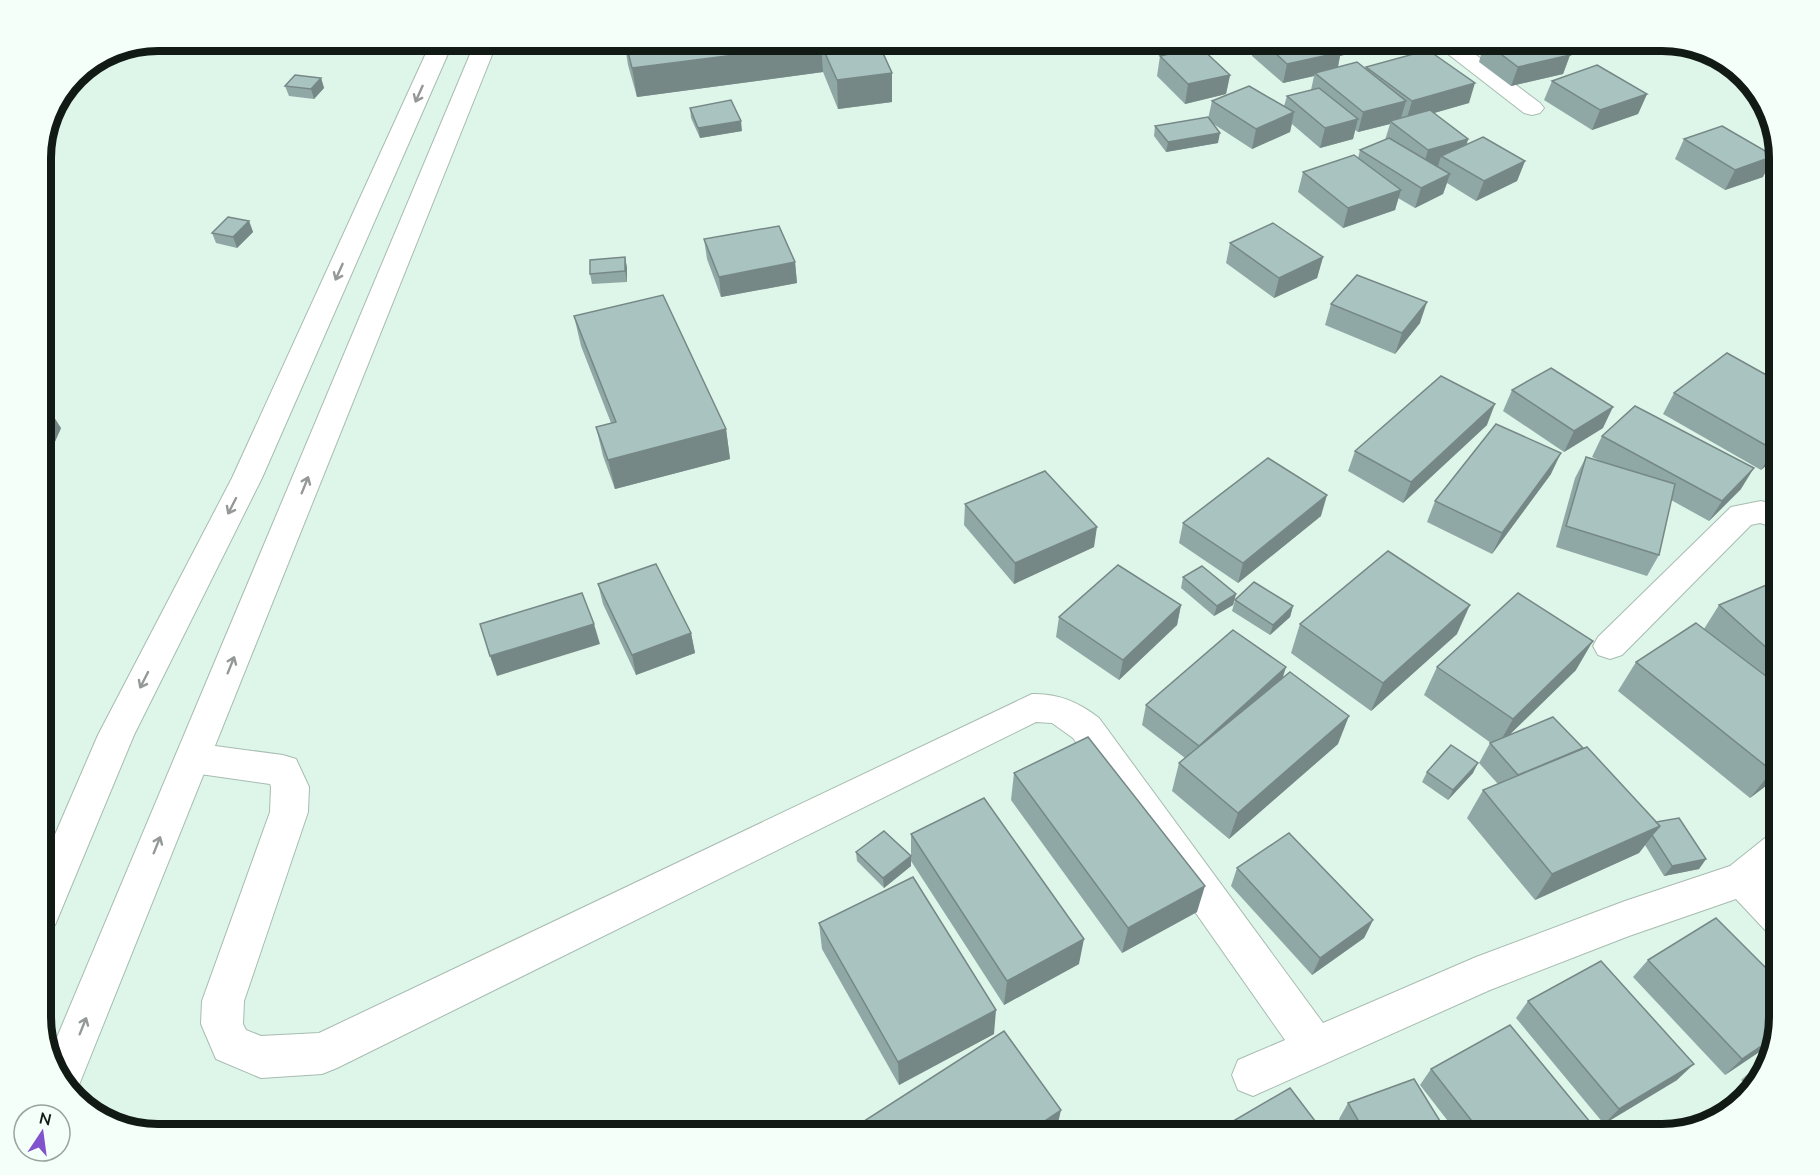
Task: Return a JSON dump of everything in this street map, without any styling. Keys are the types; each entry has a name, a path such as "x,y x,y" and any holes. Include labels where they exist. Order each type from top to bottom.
{"main road":[{"path":"51,888 116,735 247,478 438,51"},
{"path":"65,1069 483,51"},
{"path":"1456,51 1532,108"},
{"path":"1610,646 1742,515 1761,512 1769,515"},
{"path":"193,759 283,770 290,787 289,812 223,1001 222,1024 231,1045 261,1058 322,1053 1032,708 1047,707 1071,715 1086,728 1315,1047"},
{"path":"1253,1075 1487,971 1625,919 1743,879 1769,858"},
{"path":"1743,879 1769,906"}],"building":[{"path":"628,51 766,51 632,68"},
{"path":"824,51 882,51 892,73 837,80"},
{"path":"1182,51 1204,51 1230,75 1188,84 1160,56"},
{"path":"1273,51 1342,52 1287,64"},
{"path":"1429,51 1475,83 1412,101 1366,67"},
{"path":"1497,51 1565,51 1570,55 1518,67"},
{"path":"1357,62 1406,101 1363,112 1315,73"},
{"path":"1597,65 1647,94 1600,110 1552,81"},
{"path":"295,75 321,78 311,89 285,86"},
{"path":"1249,86 1294,112 1256,129 1212,101"},
{"path":"1319,88 1358,119 1325,128 1287,96"},
{"path":"731,100 741,121 698,128 690,108"},
{"path":"1430,110 1468,139 1428,150 1390,121"},
{"path":"1208,117 1220,133 1168,142 1155,126"},
{"path":"1722,126 1769,153 1769,158 1735,170 1684,139"},
{"path":"1483,137 1525,161 1484,181 1441,156"},
{"path":"1389,138 1450,174 1421,188 1360,150"},
{"path":"1354,155 1401,190 1348,208 1303,172"},
{"path":"228,217 249,221 233,237 212,233"},
{"path":"1273,223 1323,257 1279,278 1230,243"},
{"path":"779,226 795,262 719,277 704,239"},
{"path":"625,257 625,271 590,274 590,260"},
{"path":"1357,275 1427,302 1402,333 1331,304"},
{"path":"663,295 726,429 608,460 596,427 616,422 574,316"},
{"path":"1727,353 1769,376 1769,447 1674,393"},
{"path":"1551,368 1613,407 1574,431 1512,390"},
{"path":"1441,376 1495,404 1411,482 1355,451"},
{"path":"1635,406 1754,468 1722,501 1602,436"},
{"path":"1496,424 1561,453 1502,533 1435,501"},
{"path":"1586,457 1675,484 1659,555 1566,526"},
{"path":"1268,458 1327,495 1243,563 1183,523"},
{"path":"1045,471 1097,527 1015,563 965,504"},
{"path":"1388,551 1470,605 1383,683 1300,624"},
{"path":"656,564 691,633 632,655 598,584"},
{"path":"1118,565 1181,605 1123,660 1059,617"},
{"path":"1202,566 1236,594 1217,606 1183,577"},
{"path":"1254,582 1293,606 1273,625 1235,600"},
{"path":"1769,584 1769,650 1719,605"},
{"path":"582,593 594,624 490,656 480,624"},
{"path":"1518,593 1593,641 1513,719 1437,667"},
{"path":"1696,623 1769,678 1769,769 1636,662"},
{"path":"1233,630 1286,667 1199,746 1146,705"},
{"path":"1290,672 1349,716 1238,813 1179,763"},
{"path":"1553,717 1583,748 1518,775 1490,743"},
{"path":"1088,737 1205,886 1128,928 1014,773"},
{"path":"1451,745 1478,763 1453,790 1427,772"},
{"path":"1587,747 1660,826 1552,874 1483,790"},
{"path":"984,798 1084,939 1007,981 911,834"},
{"path":"1679,818 1706,859 1672,866 1652,835 1660,826 1656,822"},
{"path":"884,831 911,856 883,878 856,852"},
{"path":"1289,833 1373,920 1320,958 1237,868"},
{"path":"913,877 996,1010 898,1062 819,923"},
{"path":"1716,918 1769,971 1769,1017 1765,1043 1742,1059 1648,960"},
{"path":"1601,961 1694,1064 1619,1109 1528,1001"},
{"path":"1510,1025 1592,1124 1474,1124 1431,1069"},
{"path":"1004,1031 1061,1110 1040,1124 860,1124"},
{"path":"1414,1079 1442,1124 1360,1124 1348,1103"},
{"path":"1290,1088 1317,1124 1228,1124"}]}
